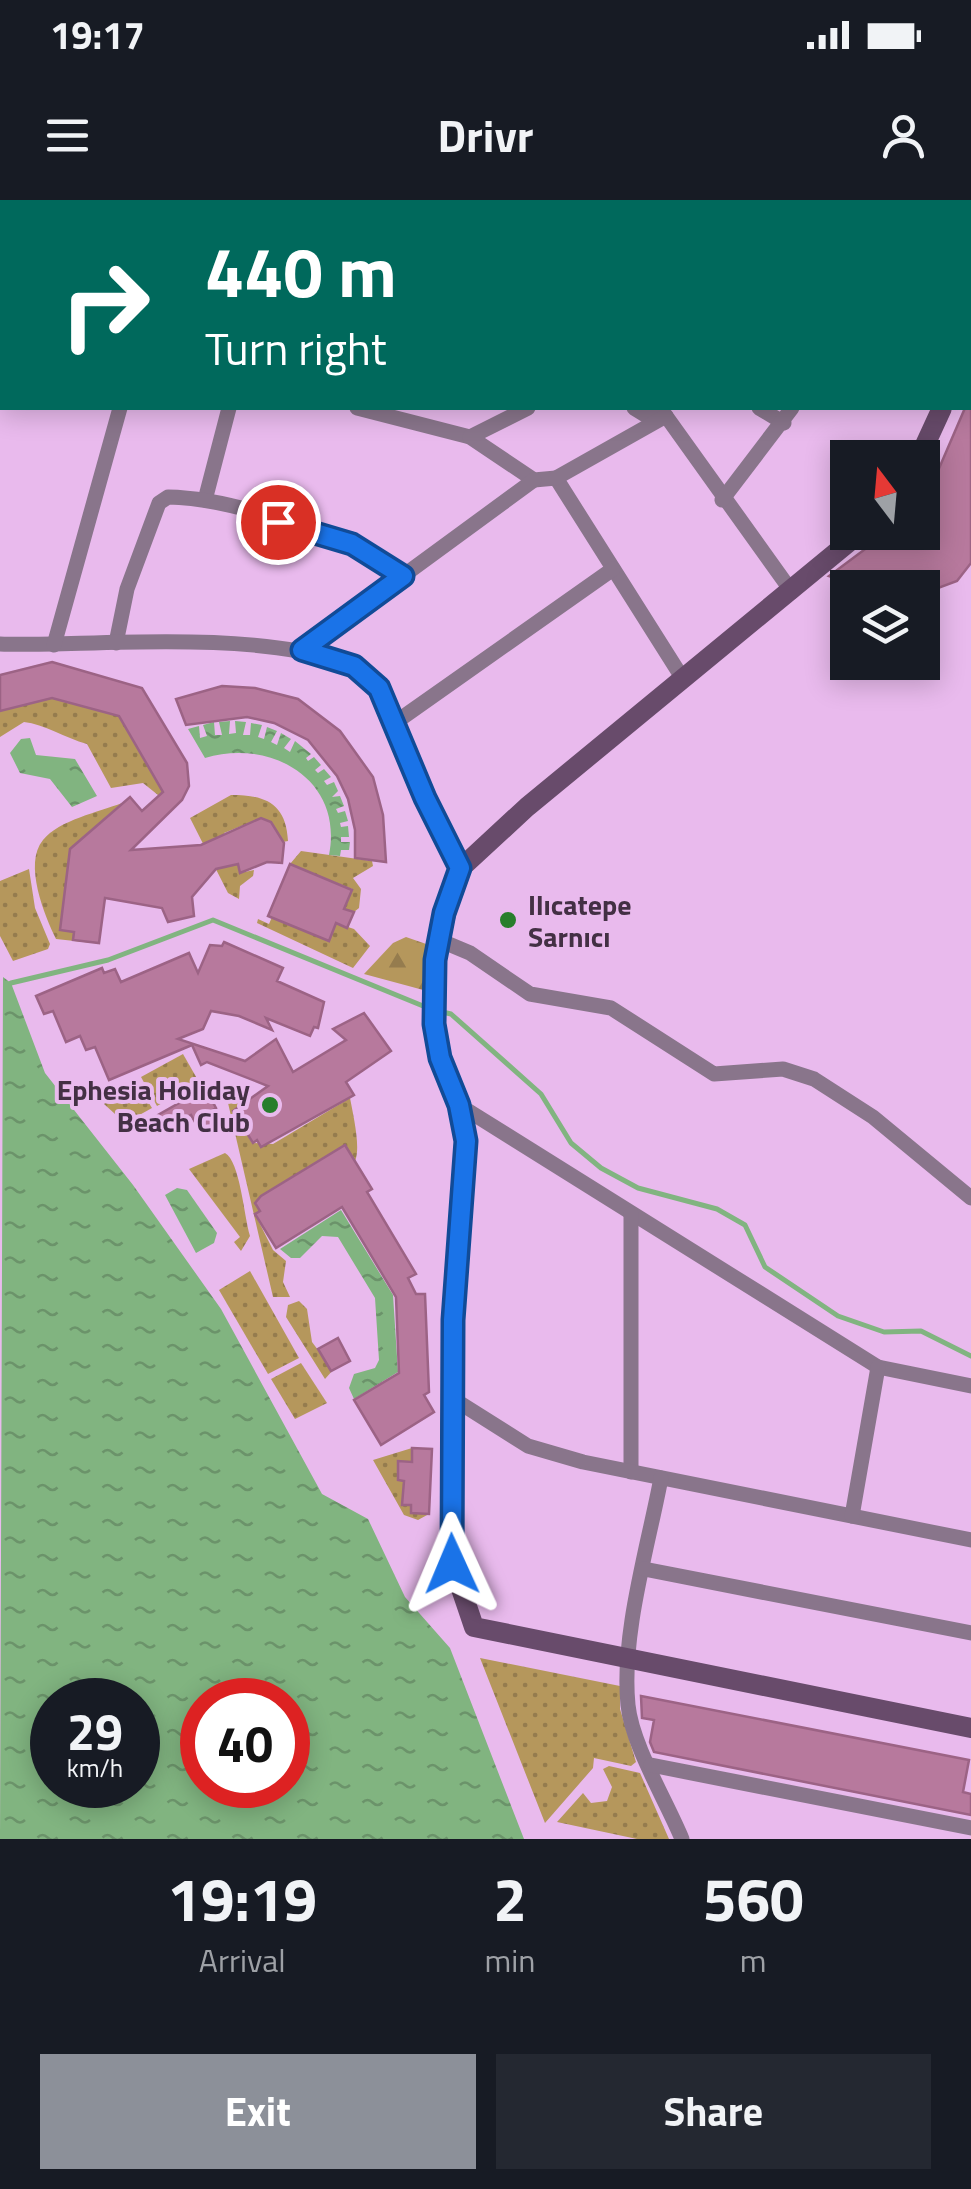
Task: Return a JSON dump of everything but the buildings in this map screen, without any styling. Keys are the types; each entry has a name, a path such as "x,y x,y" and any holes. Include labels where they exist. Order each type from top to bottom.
{"street":[{"path":"54,644 119,410"},
{"path":"204,500 227,410"},
{"path":"365,410 470,437 534,480"},
{"path":"470,437 524,410"},
{"path":"644,410 666,416 722,500 792,592"},
{"path":"928,440 941,410"},
{"path":"722,500 788,415"},
{"path":"302,650 534,480 556,478 666,416"},
{"path":"556,478 683,679"},
{"path":"116,644 127,589 159,503 172,496 204,500 352,544 403,576"},
{"path":"840,550 460,868 439,940 434,1024 440,1058 459,1105 466,1141 452,1398 452,1564 462,1604 474,1627 971,1728"},
{"path":"396,722 613,569"},
{"path":"0,644 302,650 354,666 379,688 425,798 460,868"},
{"path":"439,940 470,953 530,994 611,1008 714,1074 783,1070 814,1079 873,1117 971,1198"},
{"path":"459,1105 878,1367 971,1386"},
{"path":"632,1214 632,1472"},
{"path":"852,1516 878,1367"},
{"path":"452,1398 528,1446 660,1478 971,1540"},
{"path":"660,1478 628,1661 628,1707 682,1839"},
{"path":"644,1569 971,1634"},
{"path":"651,1766 971,1828"}],"green space":[{"path":"52,698 119,716 155,778 165,773 163,799 143,783 111,788 87,744 47,728 24,722 0,737 0,711"},
{"path":"231,795 272,804 283,818 288,841 283,842 261,818 224,833 223,867 238,864 240,873 254,870 253,876 240,886 239,899 228,893 190,818"},
{"path":"122,803 70,849 60,930 74,932 74,940 93,943 56,939 35,876 37,850 59,827"},
{"path":"301,851 372,861 373,866 353,878 361,889 359,908 354,912 344,909 352,889 290,864"},
{"path":"29,869 35,908 50,944 48,949 13,961 0,936 0,881"},
{"path":"272,917 328,941 336,923 354,929 370,946 353,968 257,923 258,919 269,924"},
{"path":"406,937 429,945 427,991 364,974 393,943"},
{"path":"183,1054 199,1082 157,1106 141,1077"},
{"path":"136,1082 152,1108 125,1123 104,1104"},
{"path":"239,1094 245,1104 239,1121 252,1143 273,1144 350,1098 357,1140 355,1161 345,1145 255,1203 260,1211 255,1214 273,1250 286,1261 283,1282 290,1297 273,1297 228,1103"},
{"path":"225,1153 238,1178 250,1236 241,1251 234,1242 240,1237 189,1169"},
{"path":"250,1271 299,1358 268,1374 219,1290"},
{"path":"299,1301 307,1309 312,1342 333,1370 325,1379 286,1317 288,1305"},
{"path":"301,1363 327,1403 295,1419 271,1379"},
{"path":"412,1448 412,1462 399,1461 411,1481 402,1505 411,1505 411,1513 429,1514 418,1520 404,1515 373,1460"},
{"path":"480,1658 620,1686 620,1709 636,1762 631,1766 594,1758 593,1768 545,1823"},
{"path":"609,1766 640,1773 669,1839 637,1839 557,1822 583,1793 591,1803 607,1801 612,1787 603,1769"}],"water":[{"path":"230,721 229,734 236,733 235,721 246,722 243,735 250,735 251,723 262,725 258,737 264,739 267,727 277,731 271,742 277,745 281,733 291,739 284,748 290,752 295,741 311,754 306,758 308,761 314,757 321,765 315,770 318,773 324,769 331,777 324,781 327,785 334,782 338,791 332,797 340,796 344,806 336,809 338,813 345,811 348,821 340,823 341,827 348,826 349,837 341,837 341,842 350,842 349,850 341,850 340,856 329,855 331,828 325,805 297,770 254,754 205,758 188,729 199,726 200,738 207,736 203,725 214,722 215,735 222,735 219,722"},
{"path":"30,738 36,755 75,759 97,796 72,807 50,779 20,773 10,753 21,739"},
{"path":"3,977 11,983 45,1073 133,1185 221,1309 322,1494 368,1519 405,1597 450,1648 524,1839 0,1839"},
{"path":"177,1188 187,1190 217,1233 214,1243 196,1253 165,1195"},
{"path":"341,1210 393,1295 398,1372 354,1399 349,1388 354,1374 375,1368 379,1360 375,1298 338,1237 322,1236 300,1258 291,1258 280,1249"}],"waterway":[{"path":"11,983 108,960 213,920 428,1008"},
{"path":"438,1011 451,1014 541,1094 571,1143 601,1168 638,1188 717,1209 745,1225 765,1267 838,1316 884,1332 921,1331 971,1356"}],"place":[{"name":"Ilıcatepe Sarnıcı","path":"508,920"},
{"name":"Ephesia Holiday Beach Club","path":"270,1105"}],"route":[{"path":"278,522 352,544 403,576 302,650 354,666 379,688 425,798 460,868 444,913 435,960 434,1024 440,1058 459,1105 466,1141 453,1320 452,1564"}]}
